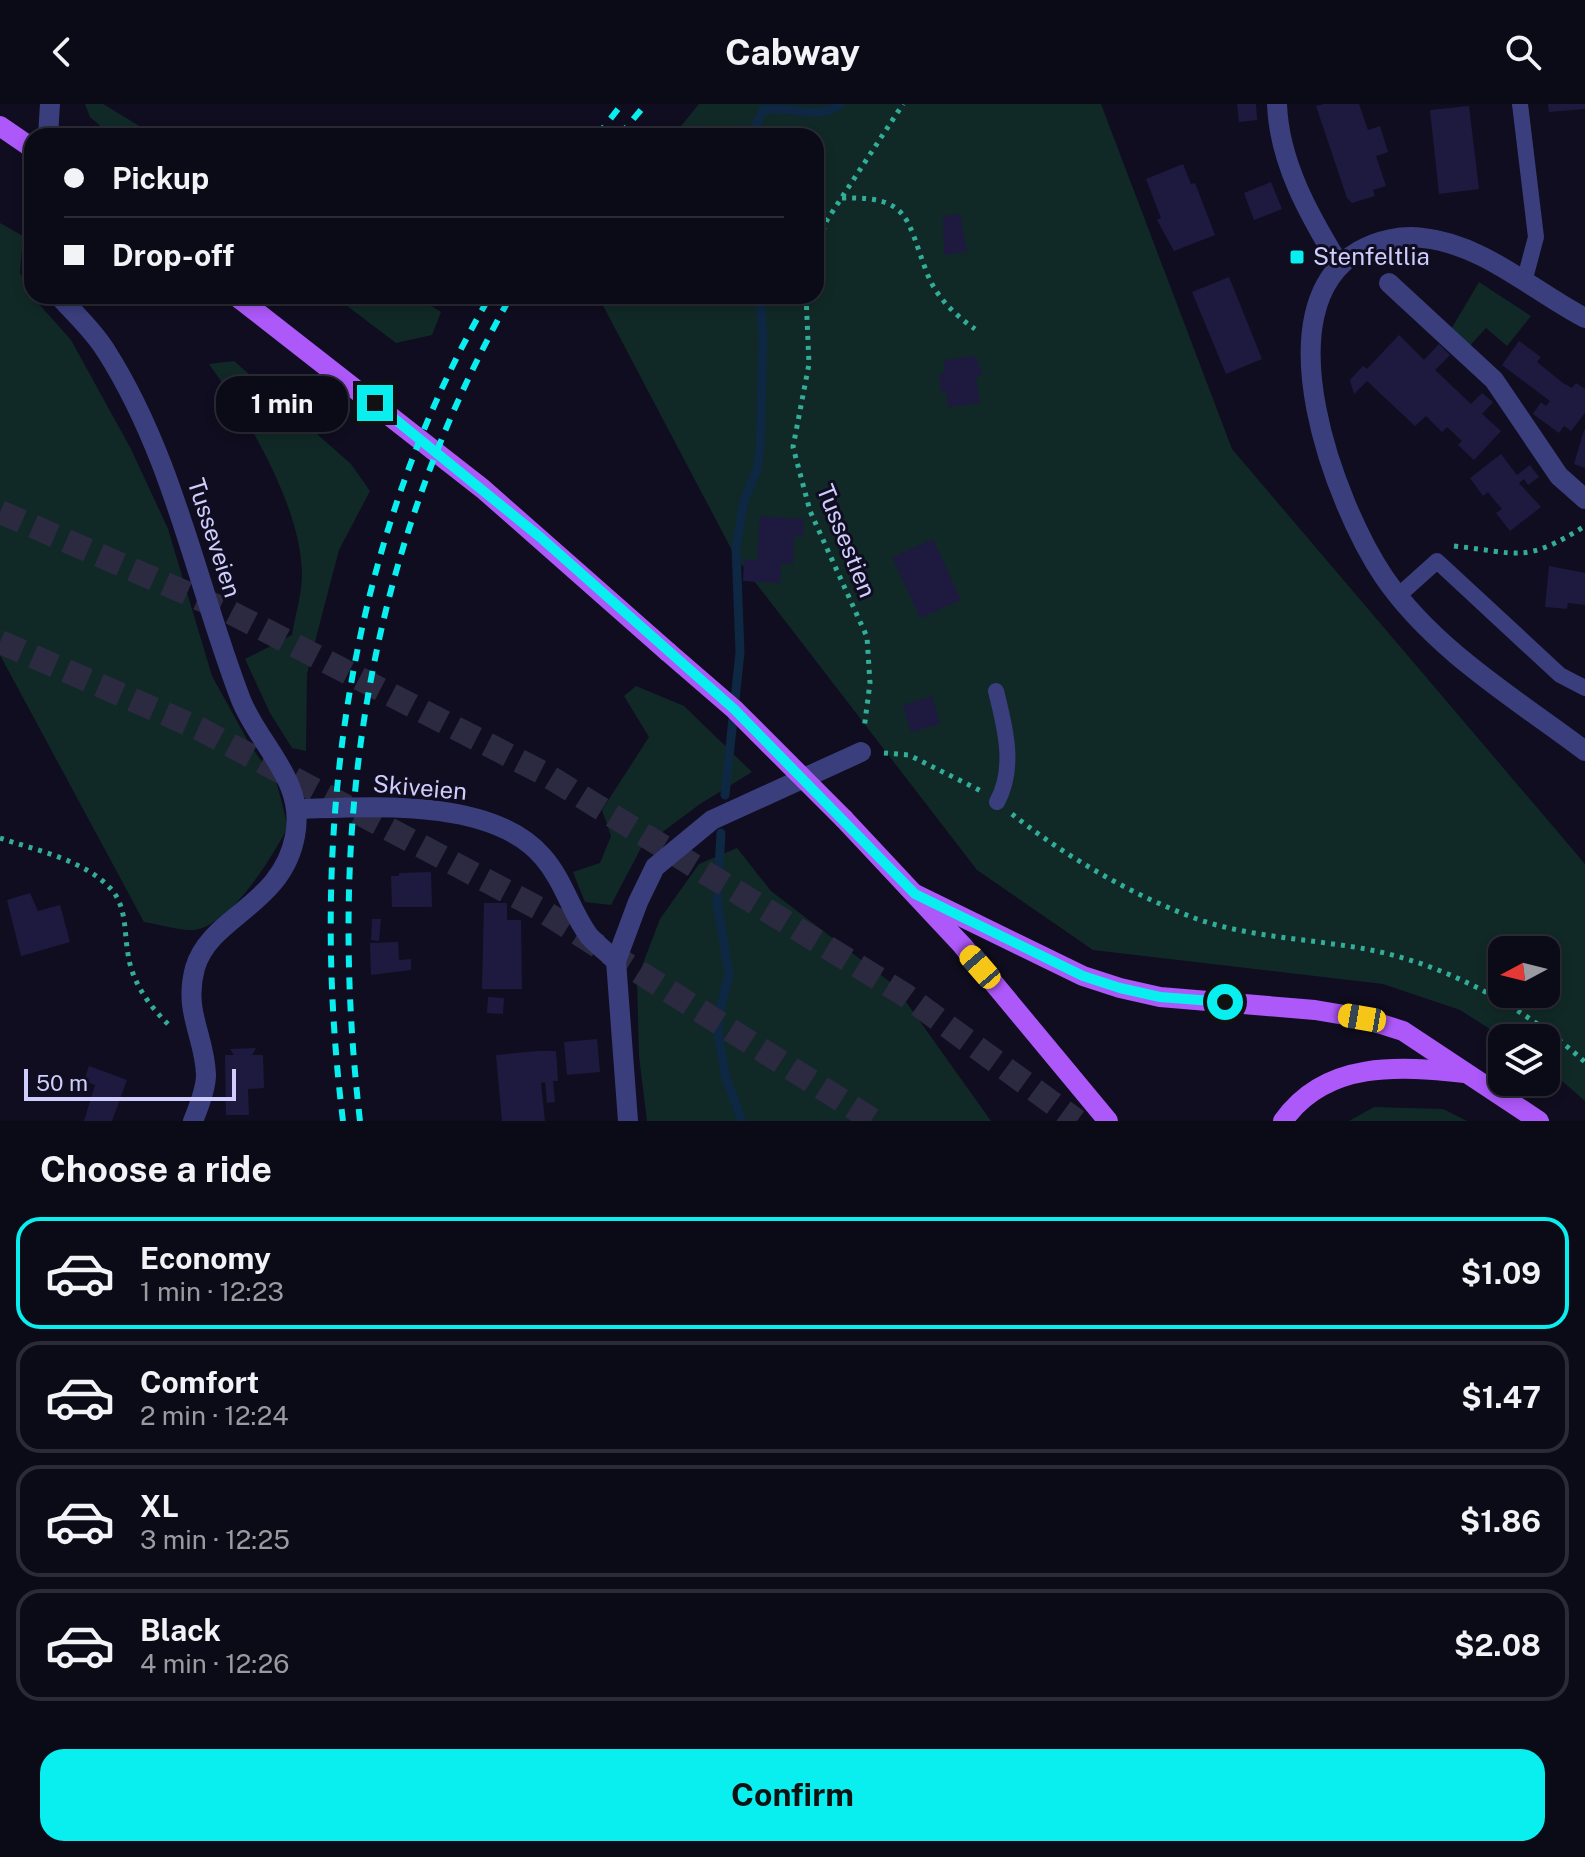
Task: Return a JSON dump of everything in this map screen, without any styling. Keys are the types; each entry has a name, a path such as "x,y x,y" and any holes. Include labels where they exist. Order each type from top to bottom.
{"main road":[{"path":"0,126 24,142"},
{"path":"246,304 483,489 734,709 915,894 999,988 1108,1121"},
{"path":"915,894 1083,976 1120,988 1160,997 1272,1005 1362,1018 1403,1031 1539,1121"},
{"path":"1283,1121 1291,1109 1316,1090 1372,1068 1401,1066 1471,1074"}],"street":[{"path":"48,128 50,104"},
{"path":"1277,104 1280,136 1300,193 1339,264"},
{"path":"1585,318 1470,250 1419,237 1378,242 1339,264 1319,302 1312,335 1318,415 1347,507 1370,554 1398,596 1435,635 1585,751"},
{"path":"1389,283 1494,380 1559,476 1585,499"},
{"name":"Tusseveien","path":"66,304 105,349 139,409 185,522 217,636 243,705 290,783 298,809"},
{"path":"628,1121 616,961 655,867 685,838 732,809 861,752"},
{"path":"193,1121 206,1075 193,1021 191,988 196,964 212,939 275,884 290,857 298,809"},
{"name":"Skiveien","path":"298,809 421,810 462,814 501,827 541,854 563,883 589,935 616,961"}],"lane":[{"path":"1520,104 1536,226 1535,250 1524,282"},
{"path":"1398,596 1437,561 1560,675 1585,688"},
{"path":"996,691 1005,724 1008,760 1004,790 997,802"}],"path":[{"path":"824,228 903,104"},
{"path":"842,198 866,197 900,210 912,225 934,287 949,308 975,329"},
{"name":"Tussestien","path":"806,304 809,364 793,447 810,511 867,637 870,683 861,752"},
{"path":"1437,561 1444,548 1455,546 1511,555 1531,554 1585,526"},
{"path":"861,752 909,755 965,780 1042,838 1143,896 1199,920 1373,951 1454,974 1549,1032 1585,1062"},
{"path":"0,838 76,864 110,887 118,899 128,957 145,999 175,1031"},
{"path":"1577,1055 1585,1051"}],"green space":[{"path":"85,104 103,104 143,128 103,128 90,117"},
{"path":"699,104 1101,104 1232,449 1585,864 1585,1101 1560,1079 1560,1024 1488,1024 1488,1028 1460,1010 1383,984 1093,950 977,870 735,556 602,304 824,304 824,128 680,128"},
{"path":"0,223 23,236 20,273 24,281 24,304 39,304 71,340 131,449 168,529 212,676 249,743 277,784 288,827 261,872 236,904 207,926 193,930 144,922 0,655"},
{"path":"1479,282 1531,316 1507,346 1486,328 1464,352 1447,336"},
{"path":"345,304 428,304 441,312 432,335 396,343"},
{"path":"234,361 351,464 370,491 339,550 307,674 306,751 292,748 270,713 245,659 292,635 302,574 293,520 270,464 240,410 209,364"},
{"path":"636,686 684,706 752,772 700,804 641,848 611,905 585,902 573,872 600,863 611,836 602,810 649,737 624,696"},
{"path":"737,848 771,891 894,985 991,1121 647,1121 639,1056 637,979 660,919 699,864"},
{"path":"1374,1107 1443,1109 1467,1121 1349,1121"}],"building":[{"path":"1237,104 1256,104 1257,120 1239,122"},
{"path":"1359,104 1368,130 1380,126 1388,152 1376,156 1386,186 1373,190 1375,196 1352,203 1347,198 1316,106"},
{"path":"1548,104 1585,104 1585,109 1549,112"},
{"path":"1469,106 1479,189 1439,194 1430,110"},
{"path":"1183,164 1191,184 1195,183 1215,235 1174,251 1157,220 1161,218 1146,179"},
{"path":"1271,182 1282,209 1254,220 1244,193"},
{"path":"960,214 967,252 944,255 943,216"},
{"path":"1229,277 1262,359 1226,374 1192,292"},
{"path":"1399,335 1424,360 1439,344 1450,355 1435,370 1471,404 1482,393 1493,402 1482,414 1501,431 1474,460 1458,445 1462,441 1447,427 1442,432 1426,416 1415,426 1367,381 1354,394 1350,380 1363,366 1367,369"},
{"path":"1519,341 1541,357 1537,362 1563,383 1572,388 1576,383 1585,389 1585,413 1571,431 1564,426 1559,433 1533,414 1541,402 1546,406 1550,401 1502,365"},
{"path":"975,356 983,375 976,376 980,403 948,407 946,392 941,392 939,374 945,373 943,360"},
{"path":"1585,430 1585,468 1574,464"},
{"path":"1501,454 1517,475 1530,465 1539,477 1528,485 1524,479 1519,483 1541,507 1510,531 1496,513 1502,509 1488,492 1483,496 1470,478"},
{"path":"760,516 804,519 803,537 794,536 793,564 781,563 780,583 743,581 744,559 757,560"},
{"path":"933,539 961,600 920,618 892,557"},
{"path":"1549,566 1585,573 1585,605 1568,603 1567,609 1545,607"},
{"path":"932,696 940,724 911,732 903,705"},
{"path":"431,872 432,907 392,907 391,876"},
{"path":"30,893 38,911 60,905 70,942 21,956 7,900"},
{"path":"484,903 507,903 507,920 521,920 522,989 482,989"},
{"path":"372,919 381,919 379,941 371,940"},
{"path":"398,942 399,960 411,959 411,970 371,975 370,943"},
{"path":"488,997 504,998 503,1014 487,1013"},
{"path":"597,1039 600,1072 567,1075 564,1042"},
{"path":"256,1048 252,1055 263,1055 264,1088 248,1089 249,1115 226,1115 225,1055 234,1055 230,1049"},
{"path":"556,1051 558,1081 553,1081 555,1102 547,1103 545,1082 541,1083 545,1121 502,1121 496,1055"},
{"path":"89,1066 127,1080 112,1121 84,1121 95,1085 84,1081"}],"waterway":[{"path":"755,128 763,110 823,112 840,104"},
{"path":"725,795 740,652 736,548 744,501 757,470 760,449 763,339 761,304"},
{"path":"721,833 717,902 729,975 719,1014 718,1033 726,1078 742,1121"}],"tunnel":[{"path":"0,512 230,612 543,773 905,995 1077,1121"},
{"path":"0,642 200,729 538,908 874,1121"}],"railway":[{"path":"603,128 622,104"},
{"path":"626,128 646,104"},
{"path":"343,1121 333,1015 331,908 336,802 349,696 371,592 401,490 441,391 486,304"},
{"path":"360,1121 351,1012 349,905 354,799 368,696 390,594 421,493 461,394 507,304"}],"place":[{"name":"Stenfeltlia","path":"1297,257"}],"route":[{"path":"375,403 540,537 734,709 915,894 1083,976 1160,997 1225,1002"}]}
